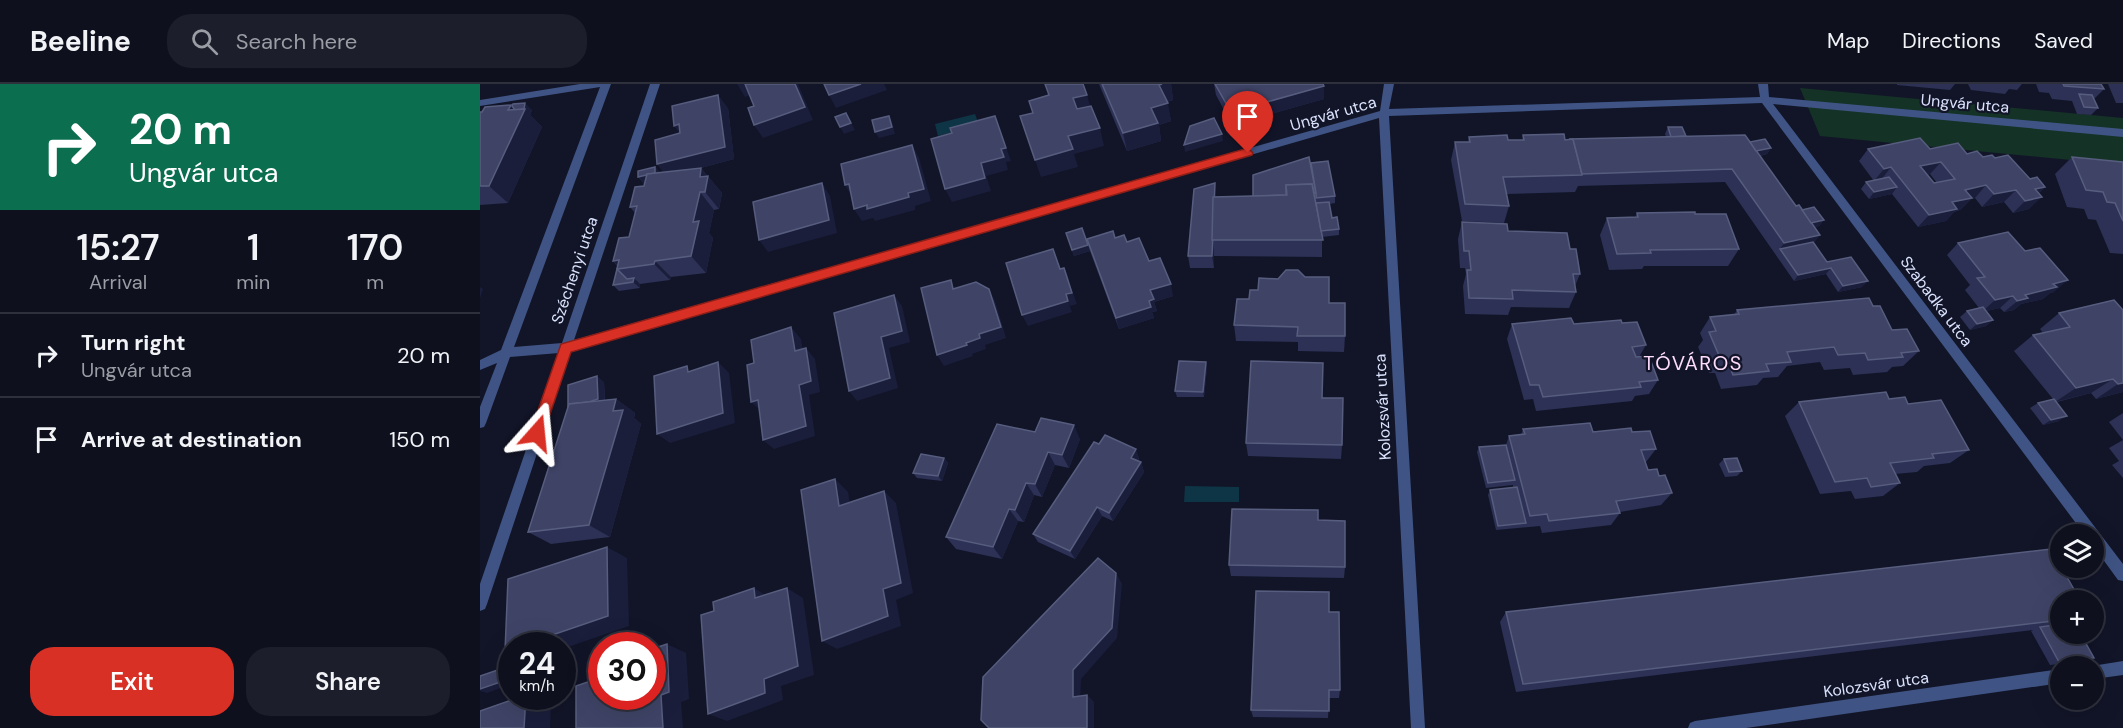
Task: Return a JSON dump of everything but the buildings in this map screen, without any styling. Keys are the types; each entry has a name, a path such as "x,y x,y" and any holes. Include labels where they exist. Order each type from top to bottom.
{"street":[{"path":"480,103 601,84"},
{"name":"Széchenyi utca","path":"480,423 606,84"},
{"name":"Széchenyi utca","path":"480,604 655,84"},
{"name":"Kolozsvár utca","path":"1389,84 1384,113 1418,728"},
{"name":"Szabadka utca","path":"1763,84 1765,100 2085,524"},
{"name":"Ungvár utca","path":"480,365 506,353 565,348 1384,113 1765,100 2123,133"},
{"name":"Szabadka utca","path":"2104,549 2123,574"},
{"path":"2104,671 2123,668"},
{"name":"Kolozsvár utca","path":"1695,728 2050,678"}],"green space":[{"path":"1800,88 2123,118 2123,165 1820,136"}],"water":[{"path":"975,114 979,125 938,136 935,124"},
{"path":"1185,486 1239,487 1239,502 1184,502"}],"district":[{"name":"TÓVÁROS","path":"1693,363"}],"route":[{"path":"537,433 565,348 1248,153"}]}
